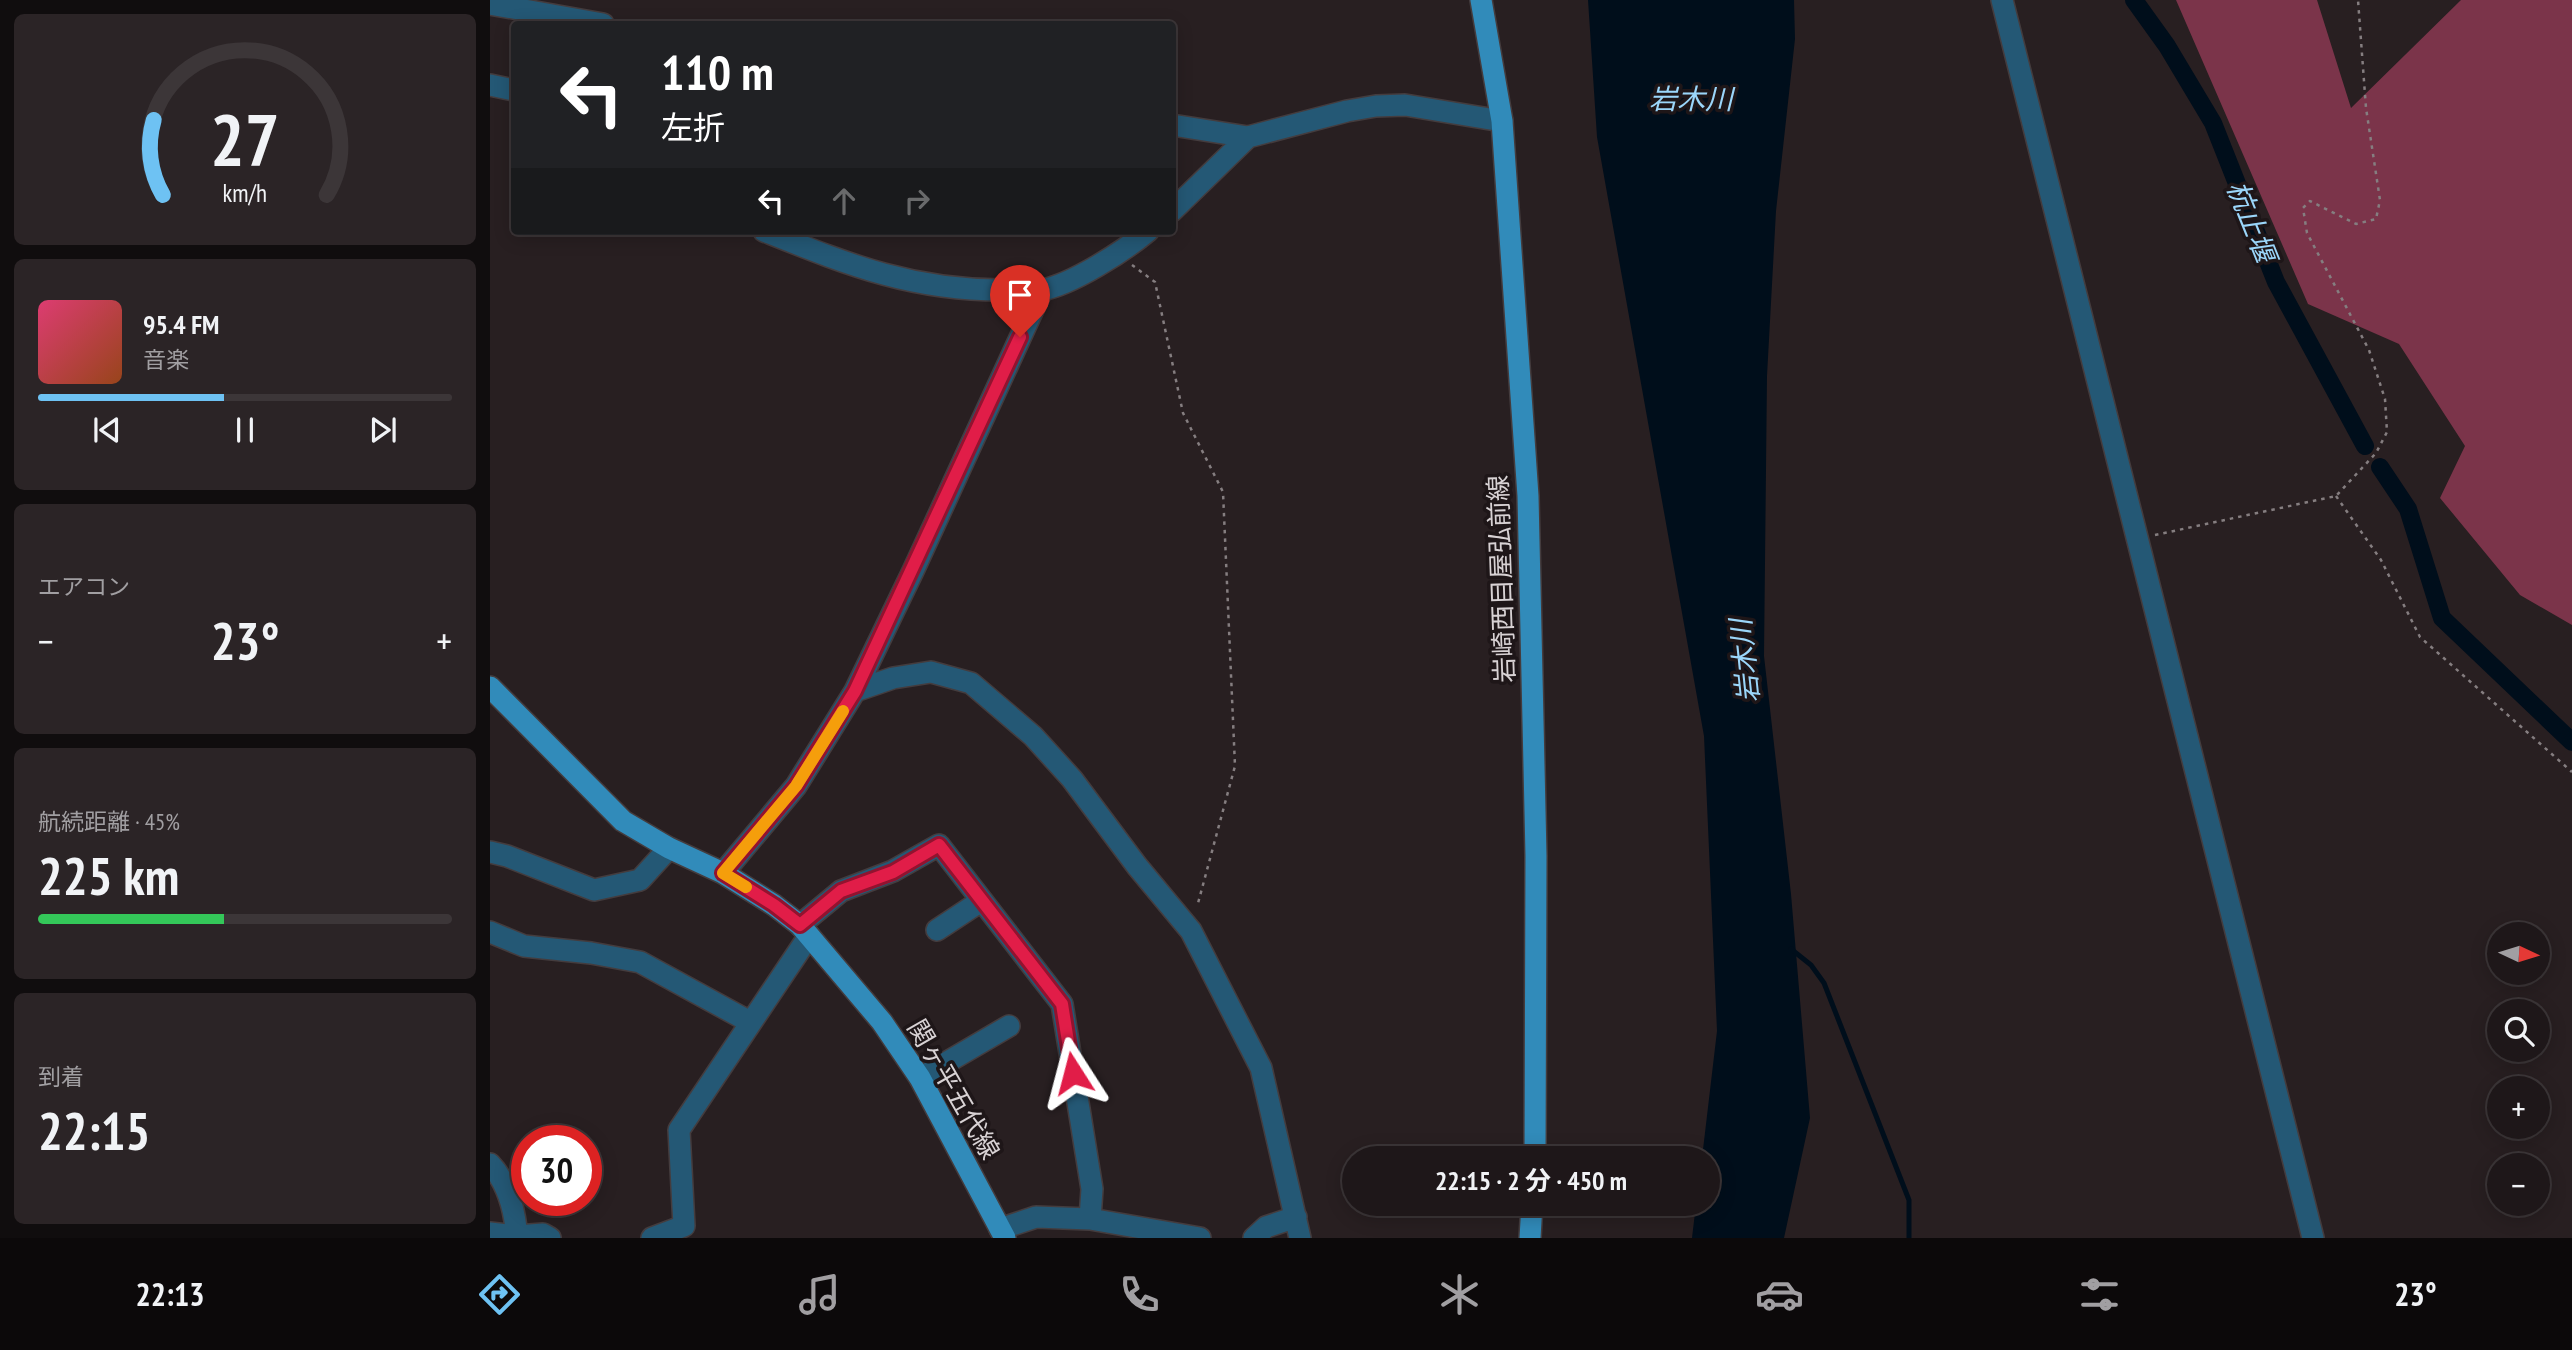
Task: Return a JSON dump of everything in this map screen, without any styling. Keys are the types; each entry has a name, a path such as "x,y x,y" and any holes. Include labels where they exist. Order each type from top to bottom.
{"main road":[{"name":"岩崎西目屋弘前線","path":"1481,0 1502,121 1528,496 1536,856 1536,1146"},
{"name":"関ヶ平五代線","path":"490,687 623,821 669,848 723,873 774,905 804,931 882,1021 920,1078 1003,1233"},
{"path":"1530,1238 1531,1216"}],"street":[{"path":"2002,0 2313,1238"},
{"path":"490,4 586,21"},
{"path":"490,85 511,89"},
{"path":"1176,126 1248,136 1317,117 1376,106 1405,105 1502,121"},
{"path":"1176,207 1248,136"},
{"path":"774,235 856,267 911,283 972,291 1042,290 1078,276 1130,247 1144,235"},
{"path":"723,873 796,786 855,691 1042,290"},
{"path":"855,691 893,678 931,672 971,683 1033,736 1072,779 1137,866 1191,930 1261,1068 1298,1228 1266,1227 1254,1238"},
{"path":"652,1238 684,1227 679,1130 751,1022 804,931 841,891 893,872 939,845 1062,1004 1092,1189 1090,1219"},
{"path":"490,852 594,890 640,880 669,848"},
{"path":"937,930 981,901"},
{"path":"490,932 524,946 591,953 640,962 751,1022"},
{"path":"920,1078 1009,1026"},
{"path":"490,1164 496,1170 513,1204 517,1237"},
{"path":"1003,1233 1036,1217 1090,1219 1197,1238"},
{"path":"490,1233 517,1237 543,1234 550,1238"}],"path":[{"path":"2138,538 2336,496 2376,453 2387,432 2385,399 2369,350 2307,233 2303,208 2310,201 2356,224 2376,219 2380,201 2366,108 2358,0"},
{"path":"1116,254 1155,282 1183,413 1223,492 1236,766 1191,930"},
{"path":"2336,496 2381,561 2420,637 2572,772"}],"shaded area":[{"path":"2176,0 2317,0 2351,108 2461,0 2572,0 2572,625 2520,595 2440,498 2465,446 2399,344 2308,304"}],"water":[{"name":"岩木川","path":"1588,0 1794,0 1795,39 1776,211 1767,376 1764,656 1791,894 1810,1118 1784,1238 1692,1238 1695,1216 1720,1216 1720,1146 1703,1146 1717,1031 1704,736 1597,137"}],"waterway":[{"name":"杭止堰","path":"2134,0 2167,46 2213,123 2276,282 2365,446"},
{"name":"杭止堰","path":"2380,467 2408,509 2442,618 2572,742"},
{"path":"1791,949 1811,965 1824,983 1909,1200 1909,1238"}],"slow traffic":[{"path":"746,887 723,873 796,786 843,711"}],"route":[{"path":"1020,337 855,691 796,786 723,873 800,925 841,891 893,872 939,845 1062,1004 1073,1073"}]}
